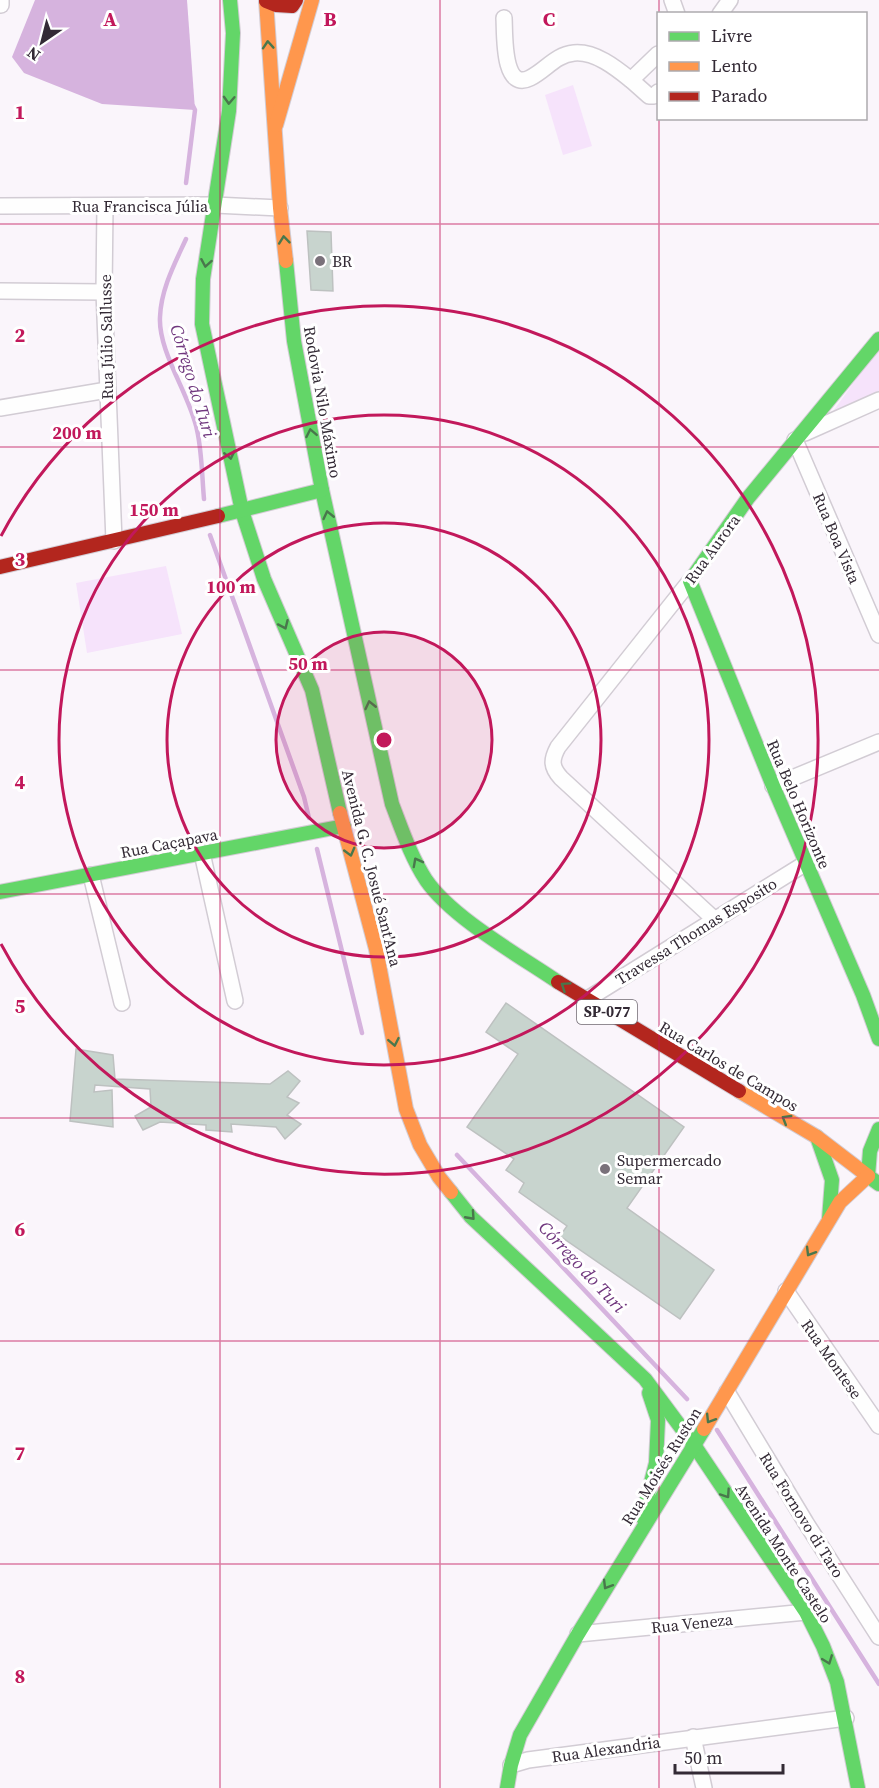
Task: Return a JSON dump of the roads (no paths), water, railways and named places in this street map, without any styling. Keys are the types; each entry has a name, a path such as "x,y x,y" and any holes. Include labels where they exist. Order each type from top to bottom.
{"main road":[{"name":"Avenida G. C. Josué Sant'Ana","path":"230,0 233,33 229,111 203,279 202,324 242,511 264,579 312,690 376,950 406,1109 420,1145 440,1177 471,1217 645,1379 694,1446"},
{"path":"266,0 285,7 292,6 296,0"},
{"name":"Rodovia Nilo Máximo","path":"266,0 280,208 294,341 322,490 392,804"},
{"path":"275,129 312,0"},
{"name":"Rua Aurora","path":"690,581 748,498 879,339"},
{"path":"0,567 242,511 322,490"},
{"name":"Rua Belo Horizonte","path":"690,581 773,786 863,995 879,1039"},
{"name":"Rua Carlos de Campos","path":"392,804 410,848 427,881 452,907 484,932 586,1000 817,1137 875,1178"},
{"name":"Rua Caçapava","path":"0,892 344,826"},
{"path":"875,1178 870,1146 879,1129"},
{"path":"817,1137 832,1180 828,1221"},
{"name":"Rua Moisés Ruston","path":"507,1788 520,1735 578,1634 727,1392 840,1202 875,1178"},
{"path":"641,1532 642,1513 656,1463 657,1420 645,1379"},
{"name":"Avenida Monte Castelo","path":"694,1446 806,1612 823,1646 834,1673 846,1718 858,1788"}],"street":[{"path":"1,0 1,5"},
{"path":"504,18 507,61 510,72 515,78 522,80 531,78 560,56 576,53 594,57 612,65 650,96 657,93"},
{"path":"631,80 657,55"},
{"name":"Rua Francisca Júlia","path":"0,206 280,208"},
{"name":"Rua Júlio Sallusse","path":"105,206 104,292 114,541"},
{"path":"0,291 104,292"},
{"path":"0,408 107,390"},
{"path":"797,438 879,400"},
{"name":"Rua Boa Vista","path":"797,438 879,635"},
{"name":"Rua Aurora","path":"690,581 558,747 552,764 561,778 714,919"},
{"path":"773,786 879,742"},
{"path":"202,853 235,1001"},
{"name":"Travessa Thomas Esposito","path":"586,1000 806,863"},
{"path":"91,875 122,1003"},
{"name":"Rua Montese","path":"786,1291 879,1426"},
{"name":"Rua Fornovo di Taro","path":"727,1392 879,1636"},
{"name":"Rua Veneza","path":"578,1634 806,1612"},
{"name":"Rua Alexandria","path":"511,1765 528,1760 846,1718"},
{"path":"693,1737 704,1788"}],"waterway":[{"name":"Córrego do Turi","path":"186,183 195,110 193,106"},
{"name":"Córrego do Turi","path":"186,239 169,276 160,317 164,344 197,430 204,499"},
{"name":"Córrego do Turi","path":"210,535 304,797 309,818"},
{"name":"Córrego do Turi","path":"317,849 362,1033"},
{"name":"Córrego do Turi","path":"457,1155 687,1399"},
{"name":"Córrego do Turi","path":"717,1430 879,1684"}],"place":[{"name":"BR","path":"320,261"},
{"name":"Supermercado Semar","path":"605,1169"}]}
